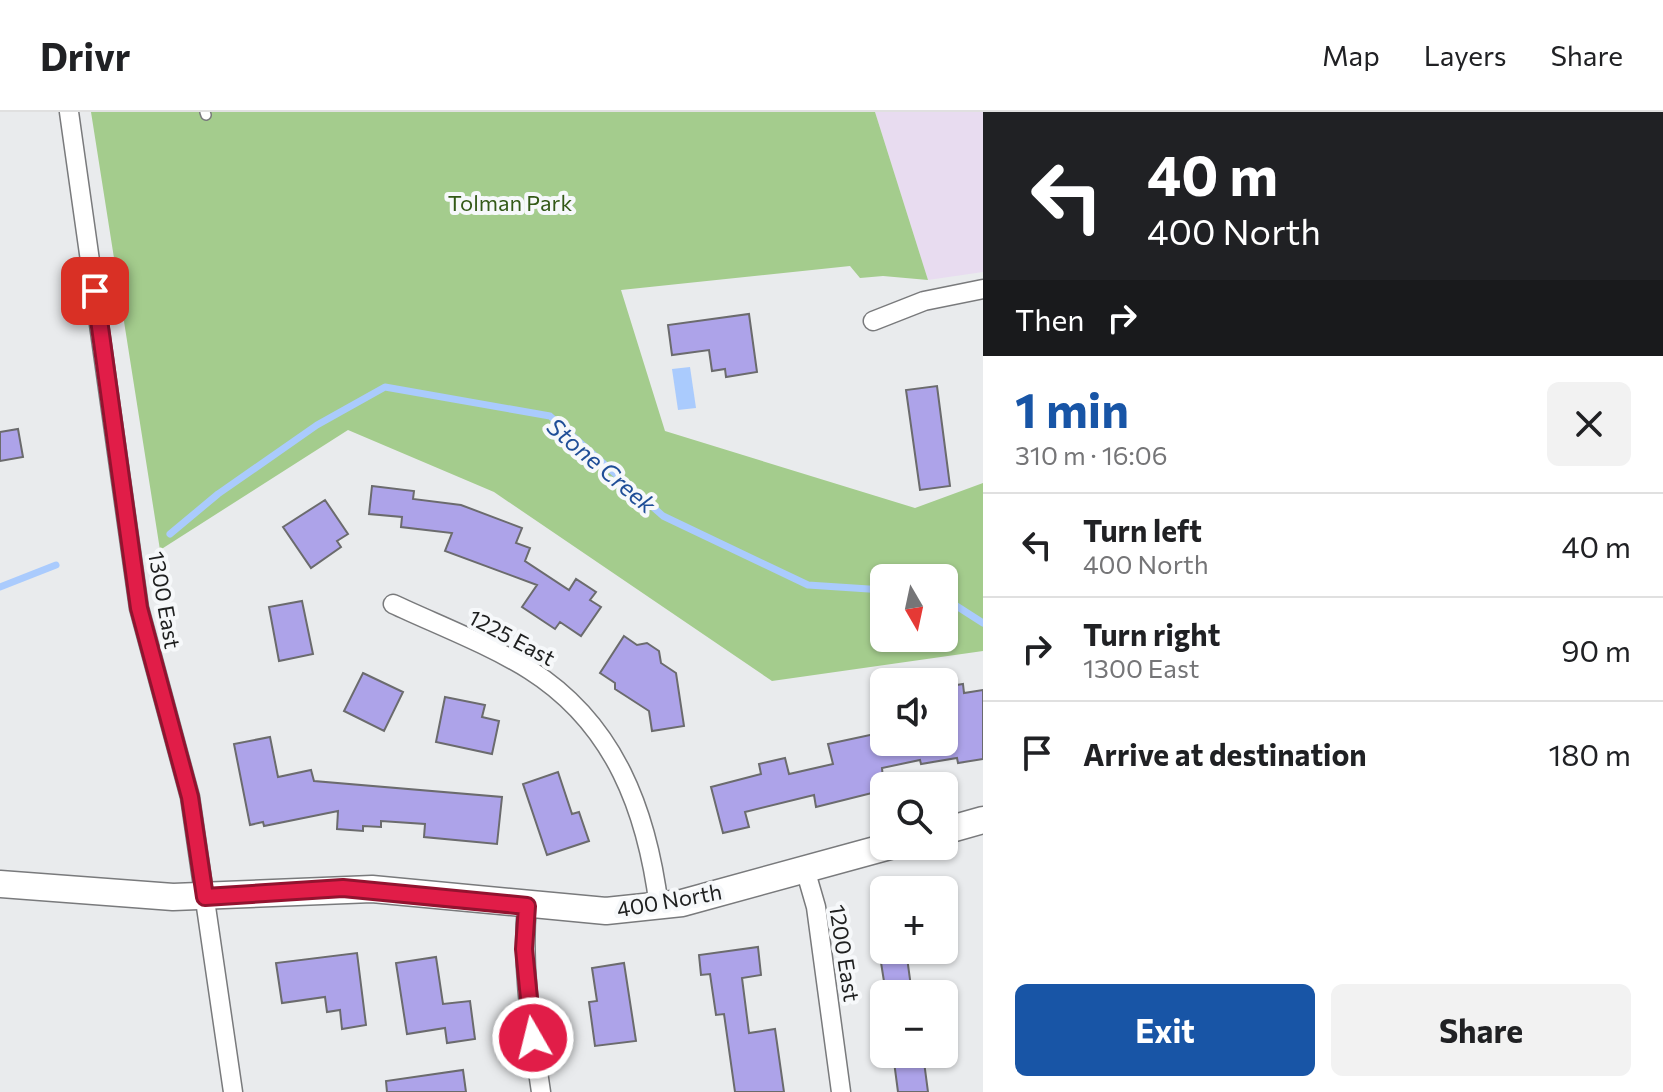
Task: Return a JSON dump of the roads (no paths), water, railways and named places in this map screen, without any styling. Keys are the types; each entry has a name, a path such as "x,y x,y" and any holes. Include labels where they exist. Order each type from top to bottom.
{"main road":[{"path":"958,827 983,820"},
{"name":"400 North","path":"0,884 205,897 343,888 587,911 659,907 870,851"}],"street":[{"name":"1300 East","path":"69,112 139,608 190,797 233,1092"},
{"path":"873,321 924,301 983,289"},
{"name":"1225 East","path":"393,604 528,669 576,706 596,728 624,771 634,795 650,846 659,907"},
{"name":"1200 East","path":"805,869 816,907 841,1092"},
{"path":"527,906 524,949 527,992 541,1092"}],"water":[{"path":"690,367 696,408 678,410 672,369"}],"waterway":[{"name":"Stone Creek","path":"170,534 218,494 317,425 385,387 550,416 663,516 808,585 870,589"},
{"path":"0,587 56,565"},
{"name":"Stone Creek","path":"958,607 983,623"}],"park label":[{"name":"Tolman Park","path":"510,202"}]}
